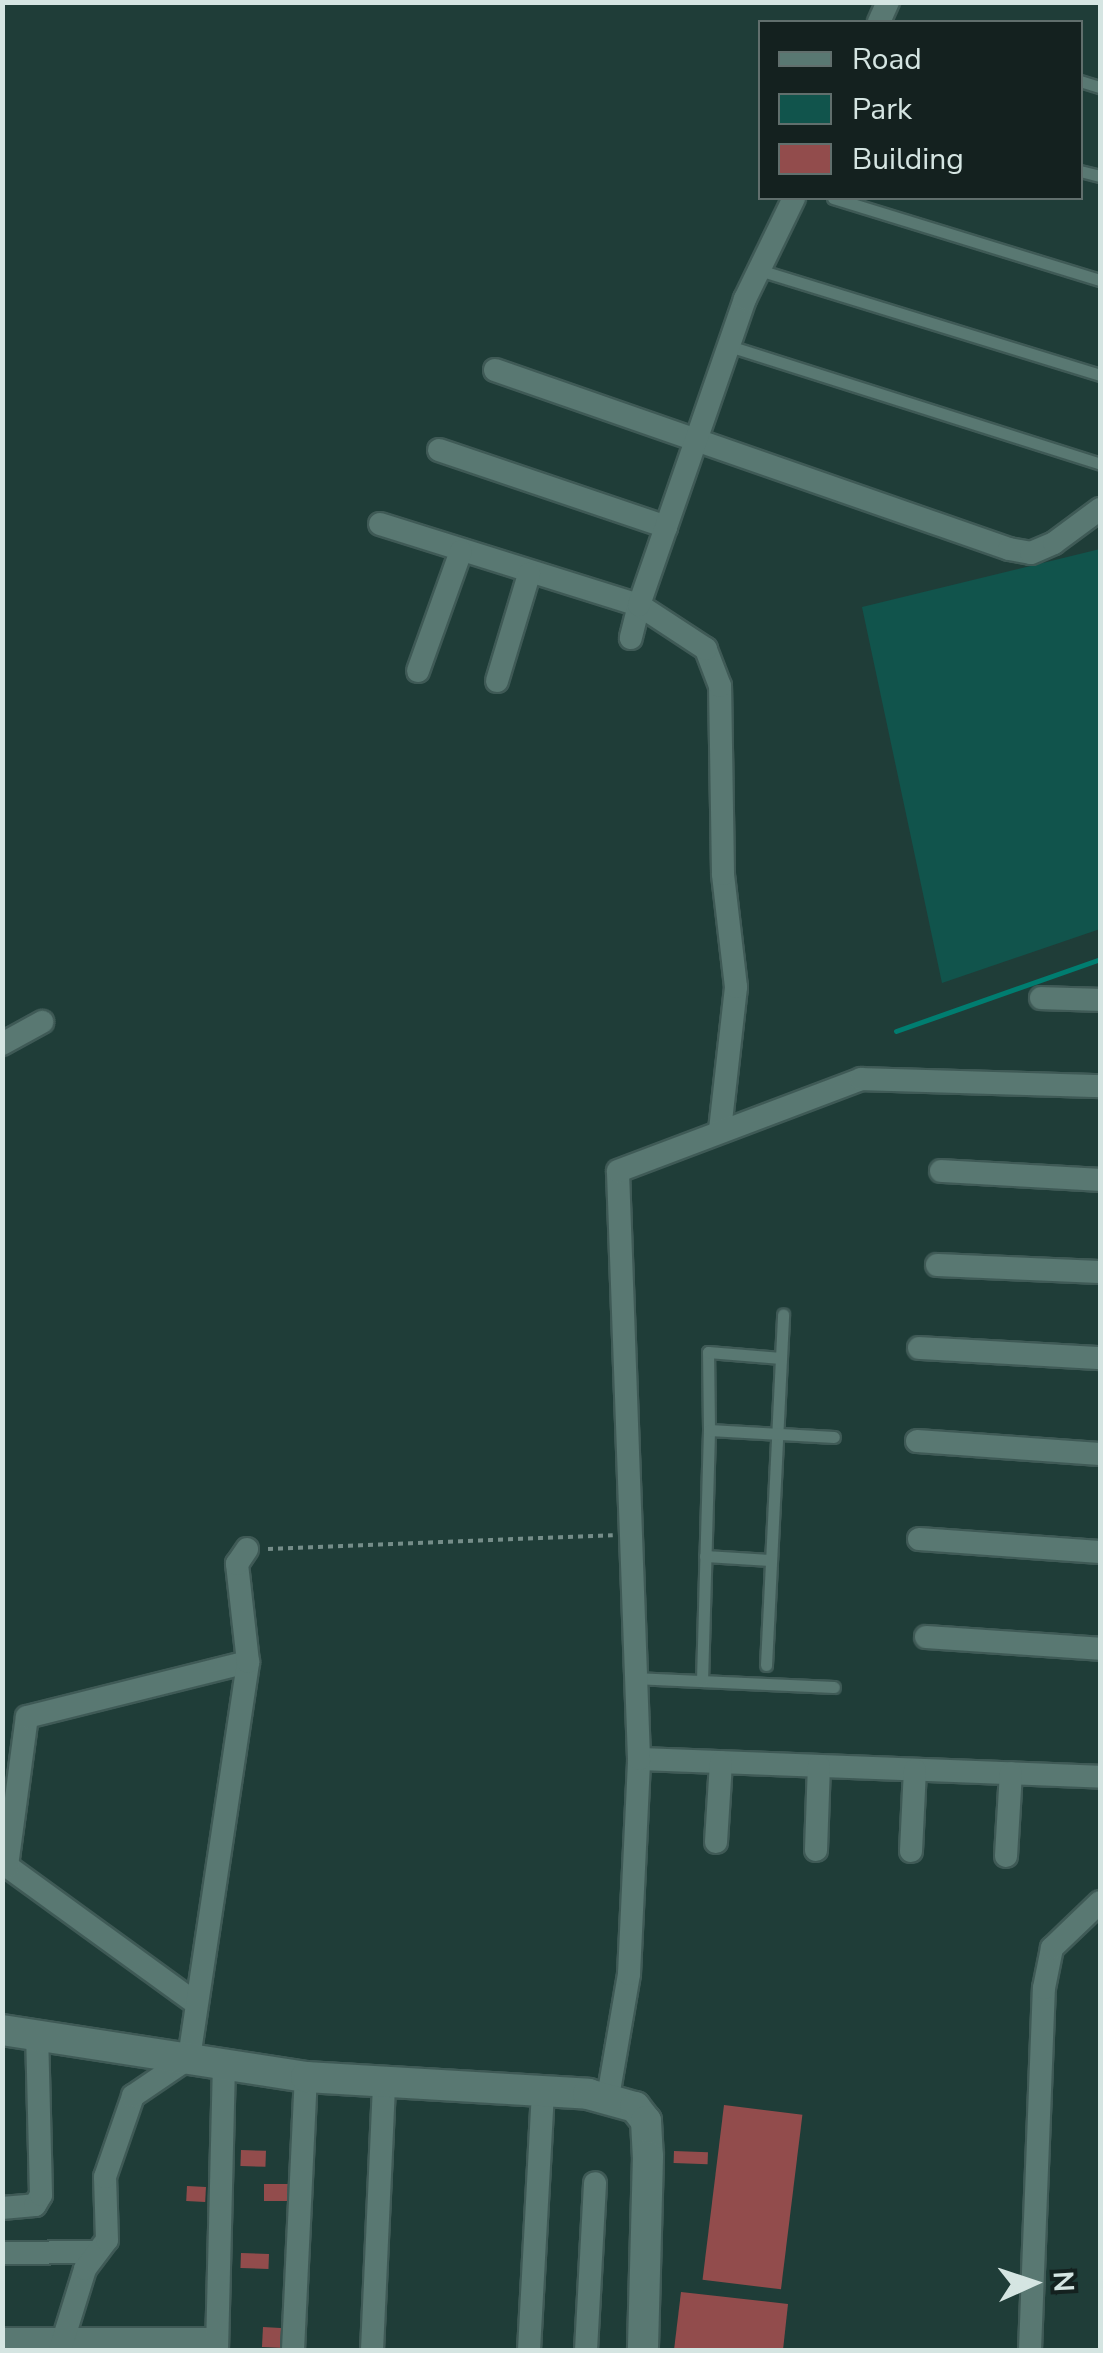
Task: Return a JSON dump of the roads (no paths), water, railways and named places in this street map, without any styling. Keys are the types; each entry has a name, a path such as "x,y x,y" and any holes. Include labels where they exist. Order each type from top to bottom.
{"street":[{"path":"630,638 729,346 759,270 793,200"},
{"path":"495,370 1030,552 1100,510"},
{"path":"439,450 666,527"},
{"path":"380,524 639,605 706,648 720,686 723,874 736,987 720,1130"},
{"path":"418,671 461,551"},
{"path":"496,681 530,574"},
{"path":"1040,998 1100,1000"},
{"path":"2,1044 42,1022"},
{"path":"608,2098 628,1974 639,1759 633,1678 618,1171 861,1078 1100,1086"},
{"path":"941,1171 1100,1180"},
{"path":"938,1265 1100,1272"},
{"path":"919,1348 1100,1358"},
{"path":"917,1441 1100,1454"},
{"path":"919,1539 1100,1552"},
{"path":"189,2058 194,2002 248,1662 237,1581 246,1550"},
{"path":"926,1637 1100,1649"},
{"path":"2,1722 248,1662"},
{"path":"27,1718 5,1864 194,2002"},
{"path":"639,1759 1100,1777"},
{"path":"716,1842 721,1762"},
{"path":"816,1850 819,1766"},
{"path":"911,1851 915,1770"},
{"path":"1006,1856 1011,1773"},
{"path":"1030,2350 1044,1988 1052,1948 1100,1902"},
{"path":"2,2030 306,2077 544,2090 608,2098 635,2107 646,2121 643,2350"},
{"path":"2,2208 35,2205 41,2194 37,2036"},
{"path":"62,2345 98,2252 107,2240 107,2167 133,2096 189,2058"},
{"path":"2,2339 62,2345 217,2345 224,2064"},
{"path":"293,2350 306,2077"},
{"path":"372,2350 384,2082"},
{"path":"529,2350 544,2090"},
{"path":"586,2350 595,2183"},
{"path":"2,2253 98,2252"}],"lane":[{"path":"840,200 1100,280"},
{"path":"759,270 1100,375"},
{"path":"729,346 1100,464"},
{"path":"766,1665 783,1314"},
{"path":"702,1682 708,1352 781,1358"},
{"path":"709,1430 834,1437"},
{"path":"705,1556 770,1560"},
{"path":"633,1678 834,1687"}],"waterway":[{"path":"896,1031 1100,959"}]}
